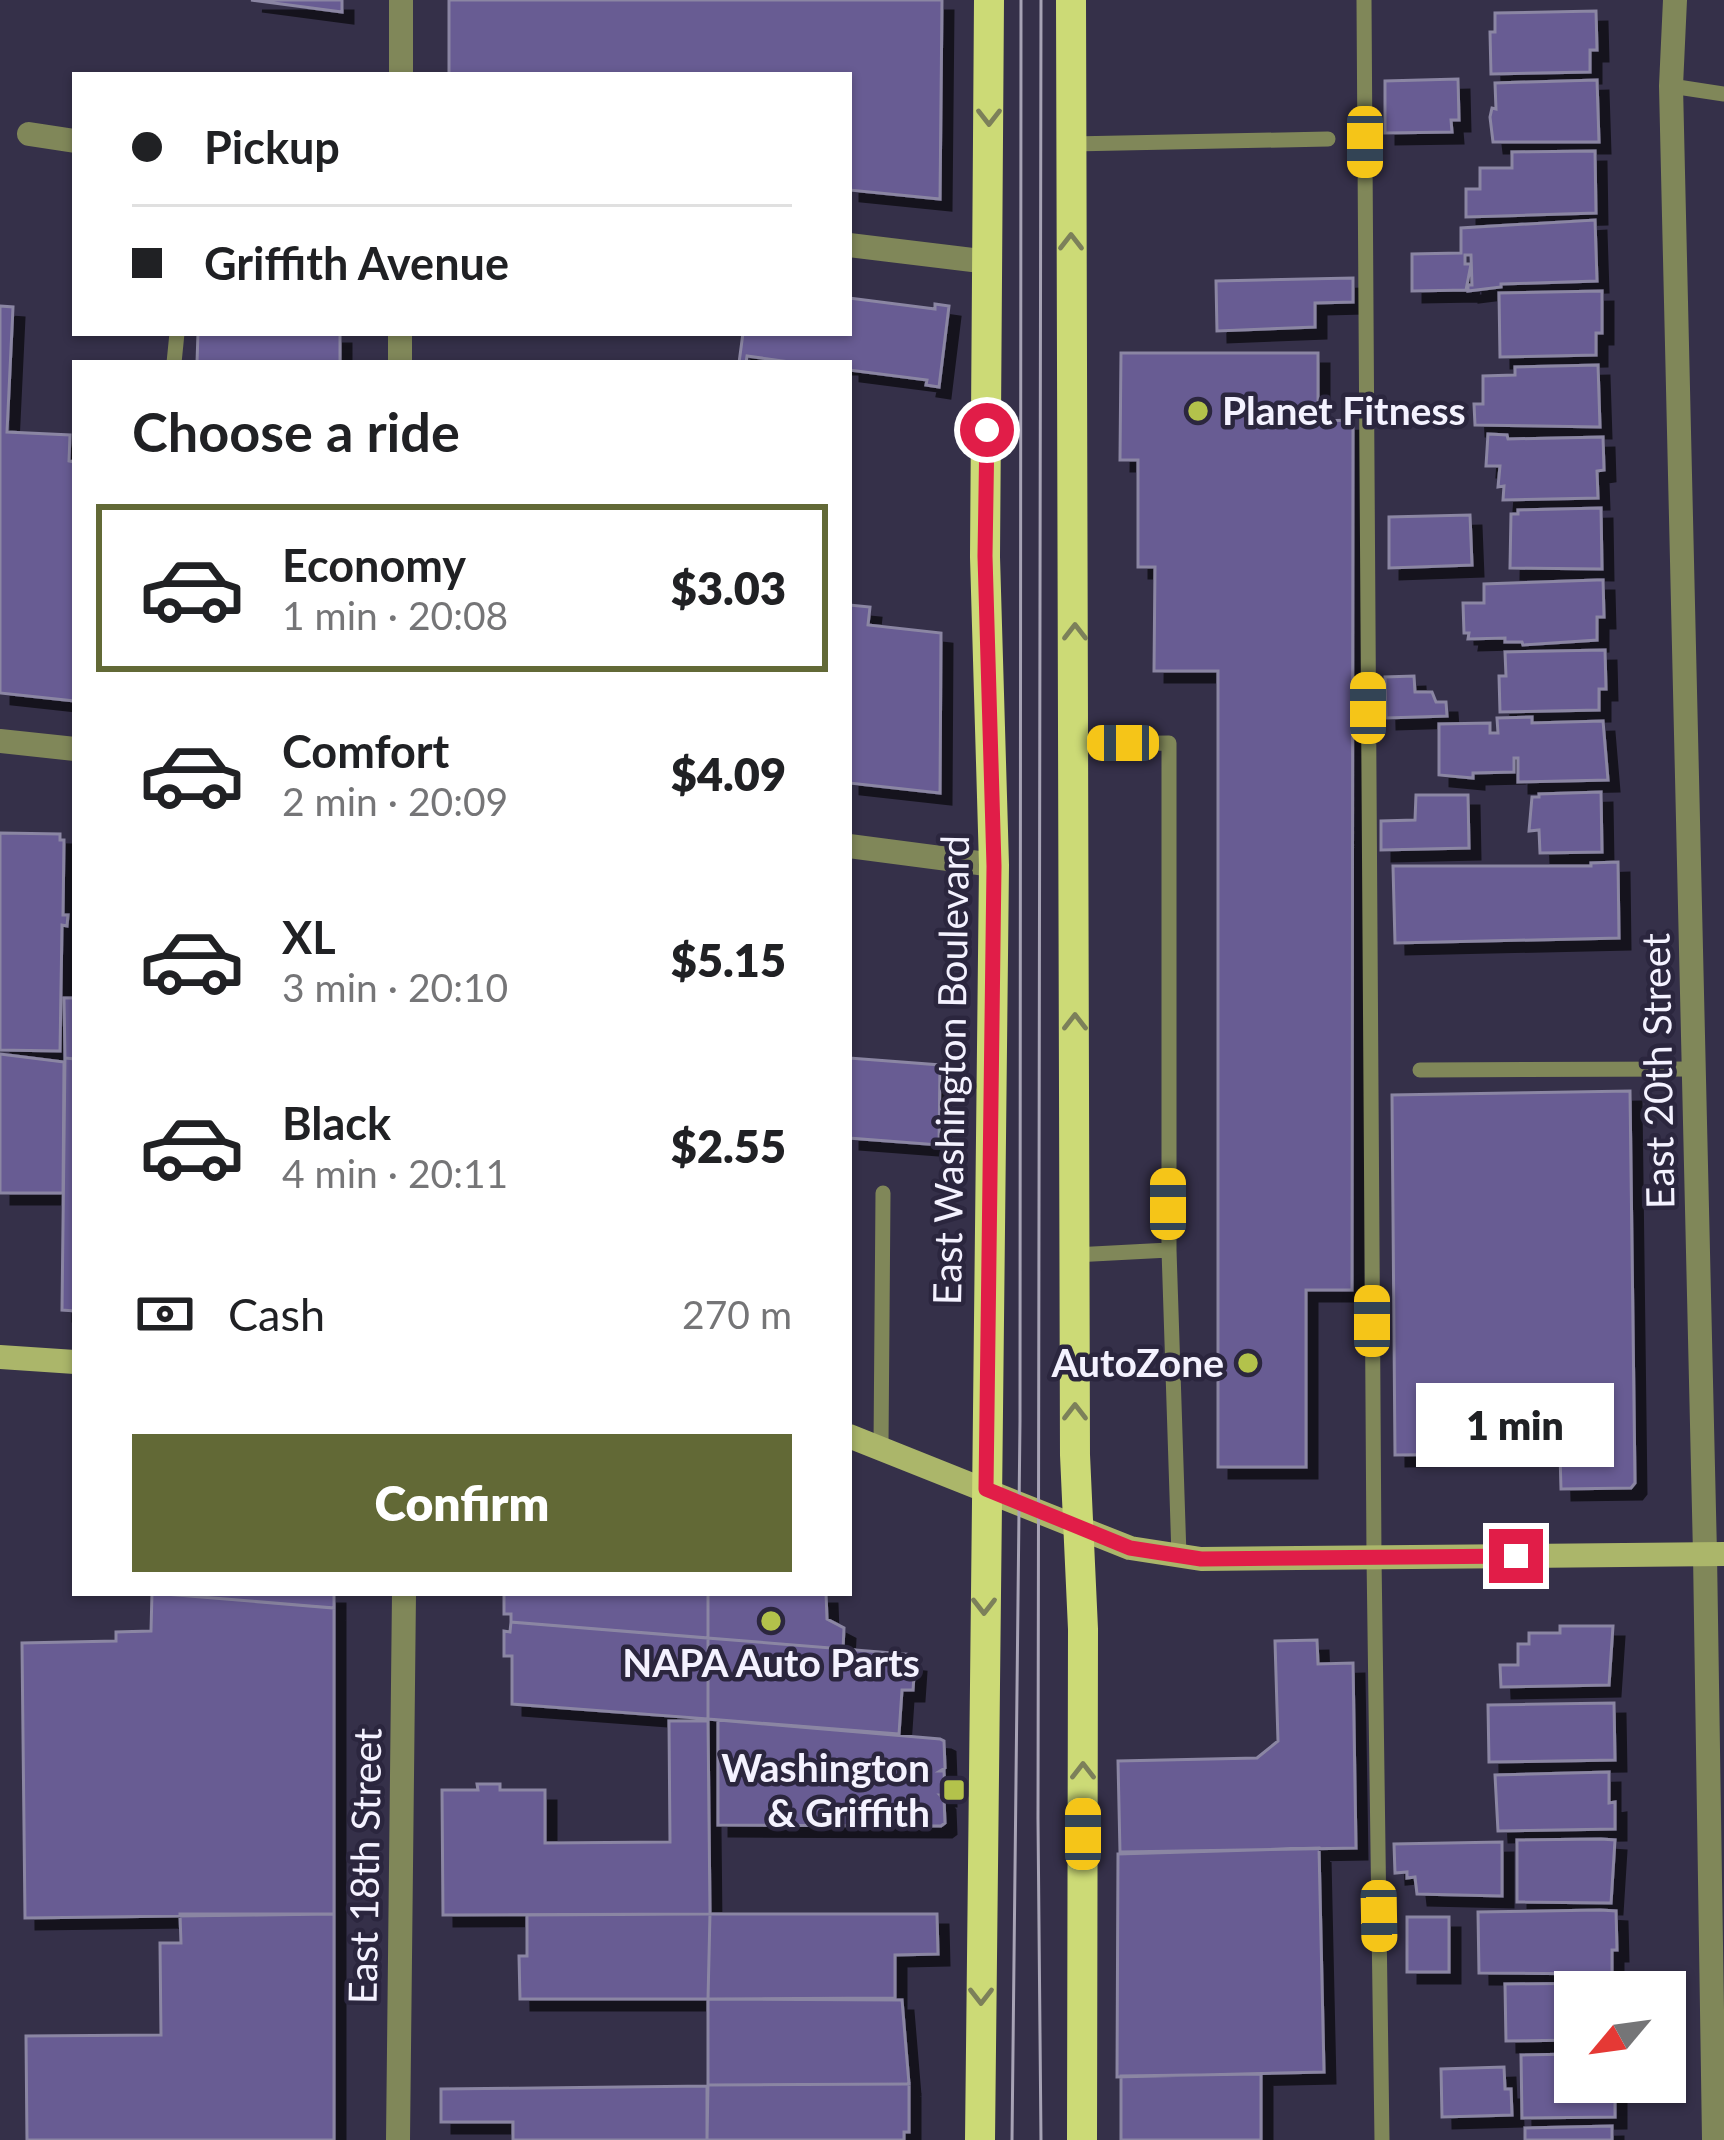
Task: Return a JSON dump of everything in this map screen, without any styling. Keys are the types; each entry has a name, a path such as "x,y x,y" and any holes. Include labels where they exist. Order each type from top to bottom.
{"main road":[{"name":"East Washington Boulevard","path":"980,2140 994,866 985,556 989,0"},
{"path":"1072,0 1074,1255 1083,1629 1082,2140"}],"street":[{"path":"401,0 401,72"},
{"name":"East 20th Street","path":"1675,0 1671,86 1694,1069 1715,1554 1714,2140"},
{"path":"29,134 72,141"},
{"path":"852,245 989,262"},
{"path":"0,741 72,749"},
{"path":"852,846 994,866"},
{"path":"0,1357 72,1362"},
{"path":"852,1437 1130,1548 1179,1556 1715,1554"},
{"name":"East 18th Street","path":"398,2140 404,1596"}],"lane":[{"path":"1364,0 1382,2140"},
{"path":"1671,86 1724,94"},
{"path":"1071,144 1328,139"},
{"path":"1076,744 1169,743 1168,1250 1179,1556"},
{"path":"1420,1070 1694,1069"},
{"path":"881,1447 884,1193"},
{"path":"1074,1255 1168,1250"}],"building":[{"path":"251,0 342,0 342,12"},
{"path":"449,0 942,0 940,199 852,190 852,72 449,72"},
{"path":"1596,11 1597,50 1590,50 1590,72 1491,74 1490,32 1495,32 1495,13"},
{"path":"1458,79 1459,120 1451,120 1452,132 1385,133 1385,81"},
{"path":"1597,80 1599,142 1493,142 1490,117 1492,108 1496,109 1495,83"},
{"path":"1595,151 1596,213 1466,217 1466,189 1480,189 1480,168 1512,168 1512,152"},
{"path":"1595,220 1597,281 1501,284 1468,291 1472,285 1471,255 1465,255 1465,264 1471,264 1466,290 1412,291 1412,254 1461,253 1461,228"},
{"path":"1353,278 1353,302 1315,303 1315,327 1217,331 1216,281"},
{"path":"1602,291 1602,333 1596,333 1596,355 1500,357 1499,293"},
{"path":"852,298 935,309 935,304 949,306 939,387 926,385 927,380 852,370 852,360 747,356 739,360 743,336 852,336"},
{"path":"0,306 13,307 7,432 70,435 72,701 0,693"},
{"path":"198,336 340,336 340,360 197,360"},
{"path":"1121,353 1318,353 1318,421 1353,420 1352,1290 1306,1290 1306,1467 1218,1467 1218,671 1154,671 1155,567 1138,567 1138,460 1120,460"},
{"path":"1598,365 1600,427 1475,425 1474,404 1483,404 1483,376 1515,375 1515,367"},
{"path":"1488,434 1507,435 1508,439 1603,437 1604,470 1597,471 1598,498 1503,500 1504,486 1498,487 1500,466 1486,466"},
{"path":"1601,508 1602,569 1510,568 1511,514"},
{"path":"1470,515 1472,565 1389,568 1389,517"},
{"path":"1603,580 1604,617 1597,617 1597,640 1523,645 1505,642 1505,638 1468,639 1469,633 1464,633 1463,603 1484,603 1484,584"},
{"path":"852,605 870,607 868,625 941,633 940,793 852,783"},
{"path":"1605,650 1606,689 1599,689 1599,710 1500,712 1499,676 1506,676 1505,652"},
{"path":"1414,676 1415,692 1432,692 1436,702 1446,702 1447,716 1386,718 1385,677"},
{"path":"1532,717 1532,723 1603,721 1608,780 1518,782 1518,758 1514,758 1514,772 1473,773 1473,778 1439,775 1439,724 1490,723 1490,733 1498,733 1497,718"},
{"path":"1601,792 1602,852 1540,853 1539,830 1529,831 1532,797"},
{"path":"1416,795 1468,795 1469,848 1381,850 1381,821 1415,820"},
{"path":"0,833 60,834 64,840 63,915 68,915 67,926 62,925 60,1051 0,1050"},
{"path":"1618,862 1619,938 1395,943 1393,866"},
{"path":"64,998 72,998 72,1059 65,1058"},
{"path":"0,1054 64,1062 63,1193 0,1193"},
{"path":"65,1058 72,1059 72,1311 62,1310"},
{"path":"852,1058 940,1065 939,1145 852,1138"},
{"path":"1630,1091 1635,1483 1631,1488 1561,1489 1560,1453 1395,1455 1392,1095"},
{"path":"152,1596 334,1608 334,1914 25,1918 22,1643 116,1641 116,1632 151,1631"},
{"path":"189,1596 334,1596 334,1608"},
{"path":"504,1596 708,1596 708,1638 511,1622 511,1614 504,1614"},
{"name":"NAPA Auto Parts","path":"708,1596 826,1596 827,1619 844,1628 843,1649 708,1638"},
{"path":"511,1622 708,1638 708,1719 512,1704 512,1656 504,1656 504,1631 510,1632"},
{"path":"1560,1626 1613,1626 1609,1685 1501,1687 1500,1665 1518,1665 1518,1644 1529,1644 1529,1633 1560,1633"},
{"path":"708,1638 906,1654 905,1660 915,1661 913,1690 902,1690 899,1734 708,1719"},
{"path":"1317,1640 1318,1664 1353,1663 1356,1848 1120,1852 1118,1761 1257,1758 1278,1741 1275,1641"},
{"path":"1614,1703 1615,1760 1489,1762 1488,1705"},
{"path":"718,1720 940,1739 944,1741 945,1768 940,1771 944,1771 945,1795 940,1795 945,1823 718,1825"},
{"path":"669,1721 708,1721 710,1914 443,1915 442,1790 478,1790 477,1784 500,1784 500,1790 545,1790 545,1843 670,1842"},
{"path":"1609,1772 1615,1829 1498,1831 1495,1775"},
{"path":"1517,1840 1615,1840 1611,1903 1517,1902"},
{"path":"1502,1842 1502,1896 1417,1894 1415,1877 1395,1873 1394,1844"},
{"path":"1319,1848 1324,2072 1117,2077 1118,1854"},
{"path":"1616,1911 1612,1971 1479,1973 1478,1912"},
{"path":"180,1914 334,1914 334,2140 27,2140 26,2036 161,2035 160,1943 181,1943"},
{"path":"710,1914 708,1999 520,1999 519,1956 527,1956 527,1915"},
{"path":"710,1914 937,1914 938,1954 895,1955 895,1998 708,1999"},
{"path":"1407,1917 1449,1917 1449,1972 1407,1972"},
{"path":"1505,1984 1554,1984 1554,2040 1506,2041"},
{"path":"708,1999 902,2000 909,2084 708,2085"},
{"path":"1554,2054 1554,2103 1615,2103 1615,2117 1522,2118 1521,2055"},
{"path":"1504,2067 1512,2115 1442,2117 1441,2069"},
{"path":"1261,2074 1261,2140 1121,2140 1121,2076"},
{"path":"909,2084 909,2132 904,2132 904,2140 707,2140 708,2085"},
{"path":"707,2086 707,2140 513,2140 513,2122 441,2122 441,2089"},
{"path":"1612,2126 1612,2140 1525,2140 1525,2128"}],"tram line":[{"path":"1012,2140 1020,1421 1021,0"},
{"path":"1041,0 1041,2140"}],"place":[{"name":"Planet Fitness","path":"1198,411"},
{"name":"AutoZone","path":"1248,1363"},
{"name":"NAPA Auto Parts","path":"771,1621"},
{"name":"Washington & Griffith","path":"954,1790"}],"route":[{"path":"987,430 985,556 994,866 986,1489 1130,1548 1201,1559 1516,1556"}]}
